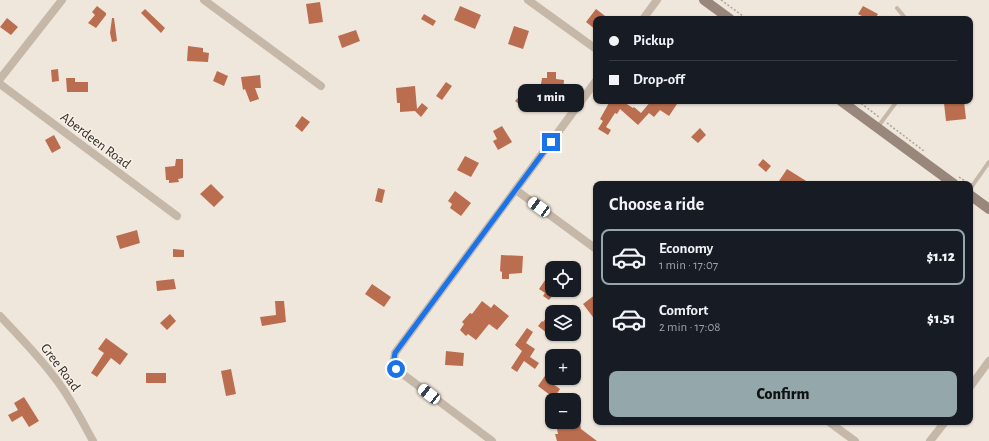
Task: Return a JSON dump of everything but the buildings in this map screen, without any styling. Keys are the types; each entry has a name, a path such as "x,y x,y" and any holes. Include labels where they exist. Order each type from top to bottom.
{"main road":[{"path":"704,0 726,16"},
{"path":"845,104 880,124 956,179"},
{"path":"973,197 989,209"}],"street":[{"path":"0,79 62,0"},
{"path":"204,0 321,86"},
{"path":"528,0 593,47"},
{"path":"645,16 657,0"},
{"name":"Aberdeen Road","path":"0,84 177,216"},
{"path":"492,441 396,369 393,364 393,359 395,353 593,85"},
{"path":"516,190 593,247"},
{"name":"Gree Road","path":"0,316 43,362 56,379 92,441"},
{"path":"973,383 989,361"},
{"path":"833,425 855,441"},
{"path":"930,441 943,425"}],"lane":[{"path":"897,8 904,16"},
{"path":"880,124 896,104"},
{"path":"973,185 989,162"}],"path":[{"path":"721,0 743,16"},
{"path":"861,104 880,124 926,152"}],"route":[{"path":"396,369 393,364 395,353 551,142"}]}
